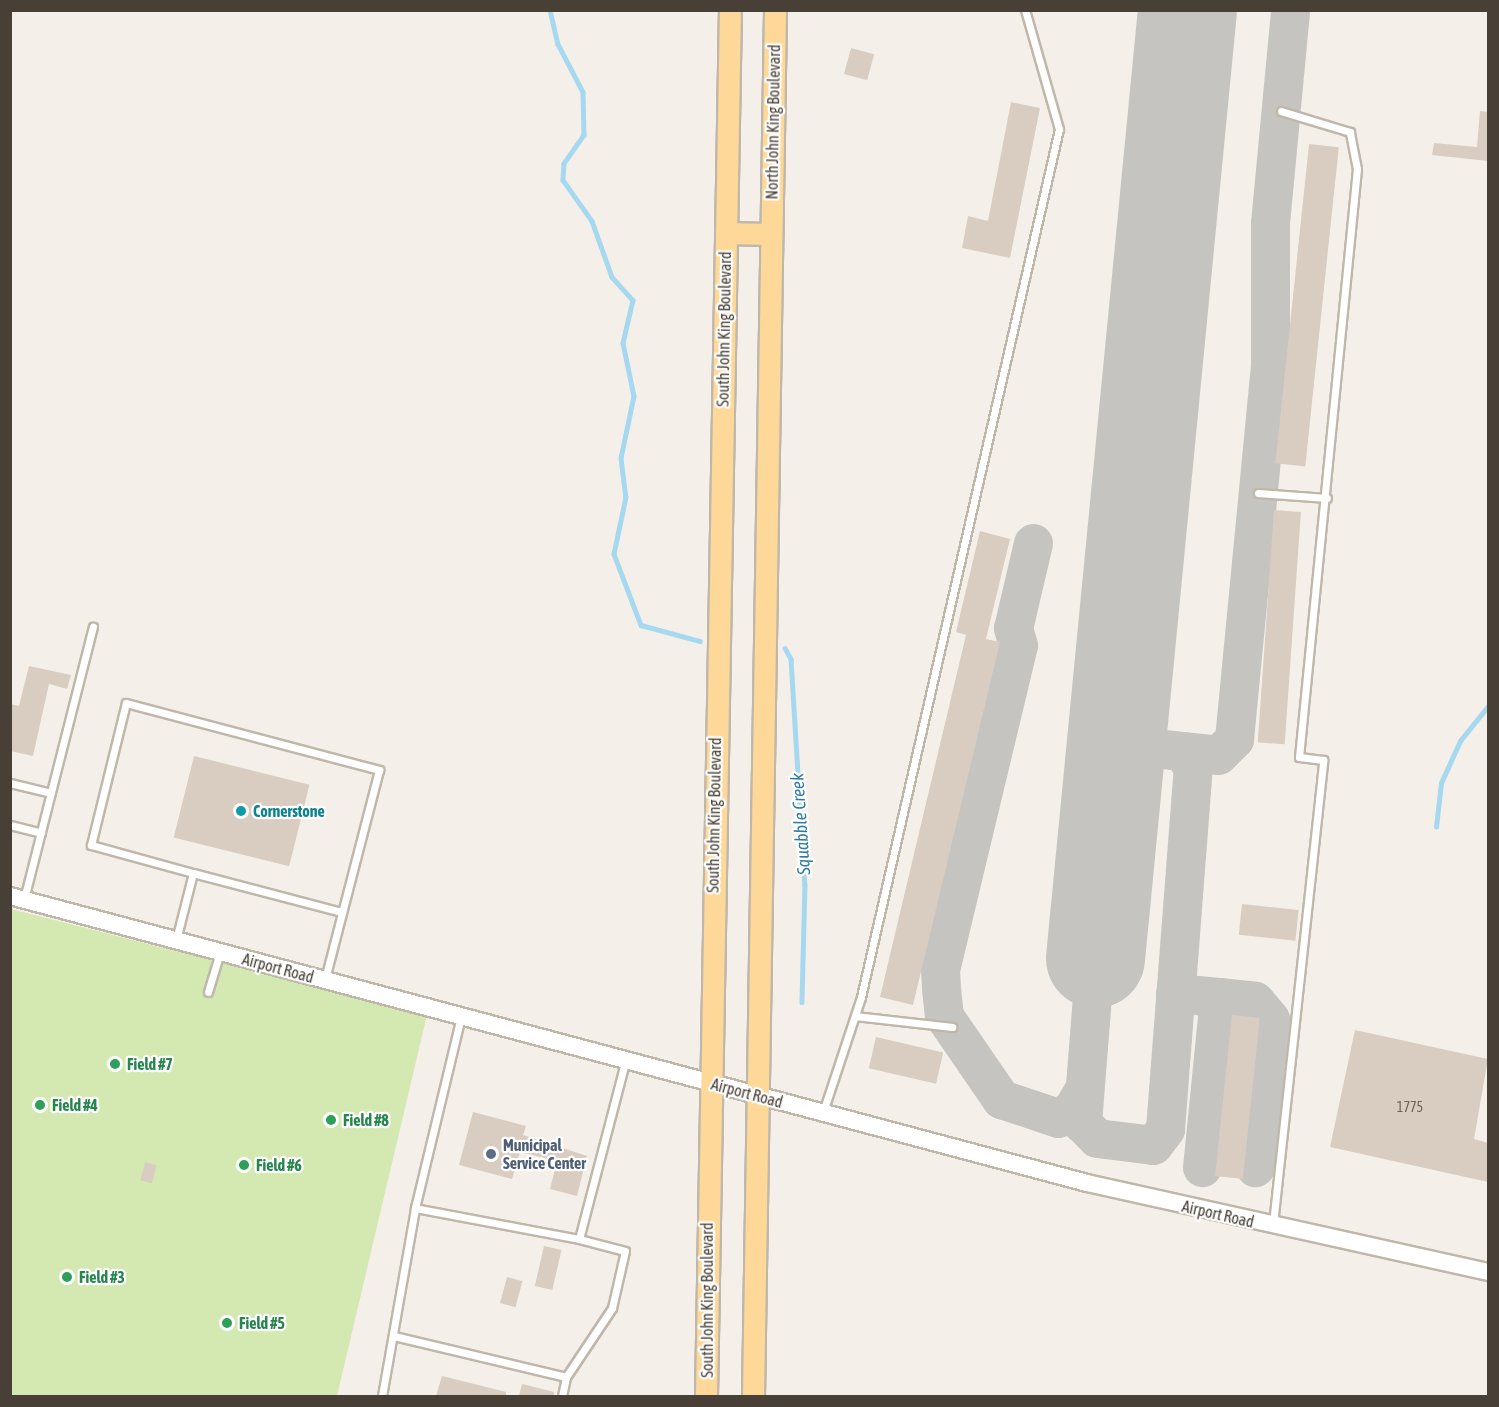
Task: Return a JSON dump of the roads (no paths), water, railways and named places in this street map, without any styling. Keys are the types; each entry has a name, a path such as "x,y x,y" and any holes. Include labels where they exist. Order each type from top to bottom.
{"main road":[{"path":"730,10 726,233 770,234 753,1396"},
{"name":"North John King Boulevard","path":"770,234 775,10"},
{"name":"South John King Boulevard","path":"706,1396 708,1083 726,233"}],"street":[{"name":"Airport Road","path":"17,897 625,1062 823,1113 1273,1226 1488,1272"}],"lane":[{"path":"823,1113 855,1016 1059,129 1025,10"},
{"path":"1273,1226 1323,760 1299,757 1327,498 1356,144 1338,126 1281,111"},
{"path":"1258,493 1327,498"},
{"path":"17,897 41,832 93,627"},
{"path":"325,981 379,770 126,703 91,845 342,912"},
{"path":"10,783 51,794"},
{"path":"10,825 41,832"},
{"path":"176,940 193,873"},
{"path":"208,992 220,952"},
{"path":"855,1016 952,1028"},
{"path":"382,1396 415,1208 461,1017"},
{"path":"579,1239 625,1062"},
{"path":"415,1208 579,1239 625,1251 612,1308 566,1377 562,1396"},
{"path":"394,1336 566,1377"}],"waterway":[{"name":"Squabble Creek","path":"550,10 558,44 583,92 584,135 564,164 563,180 592,221 612,277 633,300 623,343 634,396 621,458 626,497 614,554 641,625 700,641"},
{"name":"Squabble Creek","path":"785,648 791,659 805,885 802,1002"},
{"path":"1436,827 1441,783 1460,741 1488,706"}],"place":[{"name":"Cornerstone","path":"241,811"},
{"name":"Field #7","path":"115,1064"},
{"name":"Field #4","path":"40,1105"},
{"name":"Field #8","path":"331,1120"},
{"name":"Municipal Service Center","path":"491,1154"},
{"name":"Field #6","path":"244,1165"},
{"name":"Field #3","path":"67,1277"},
{"name":"Field #5","path":"227,1323"}]}
